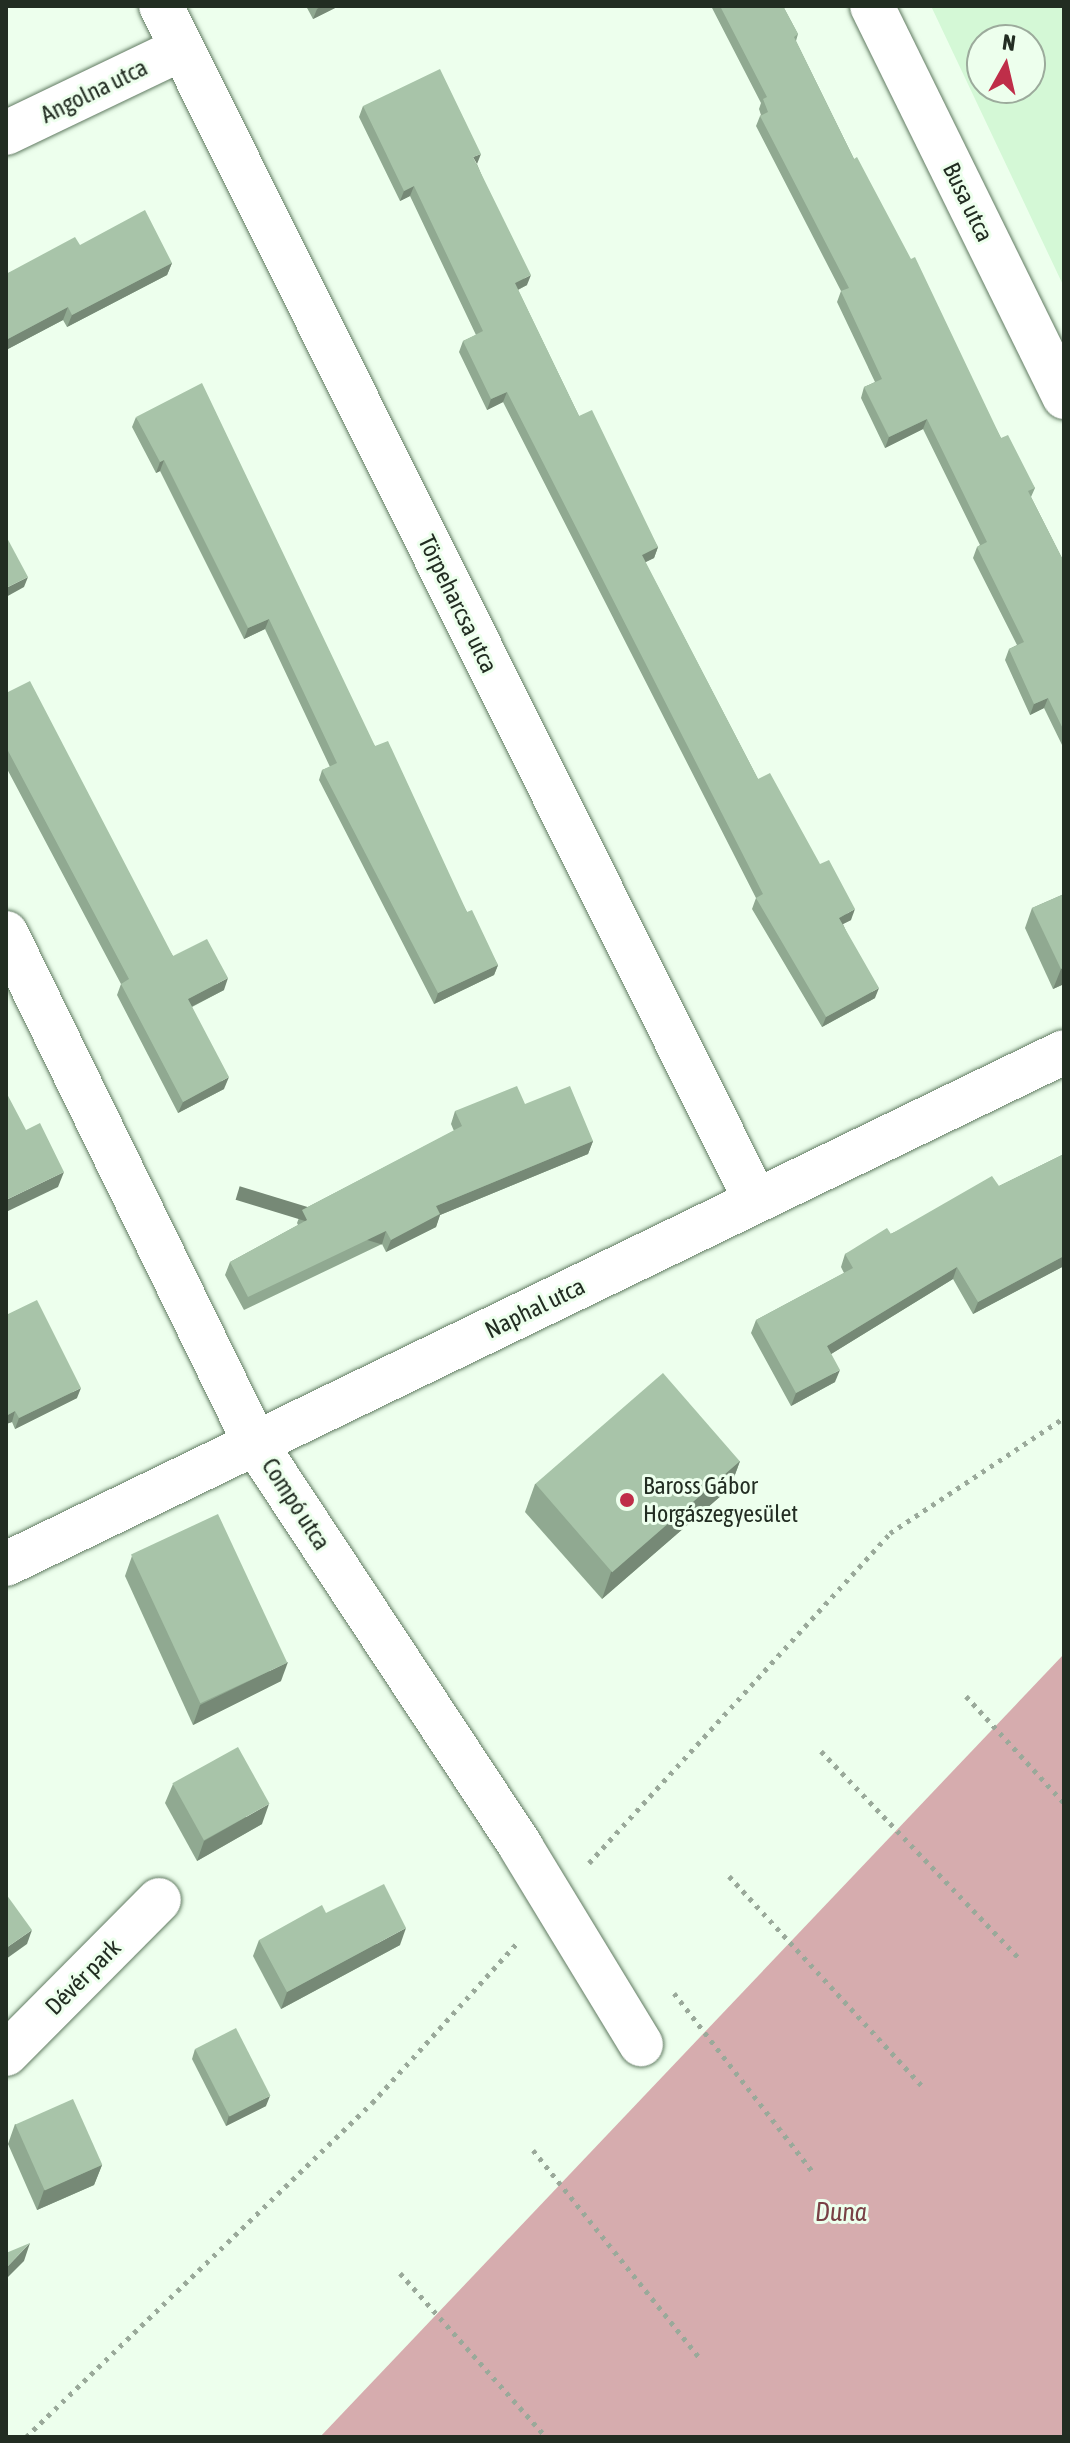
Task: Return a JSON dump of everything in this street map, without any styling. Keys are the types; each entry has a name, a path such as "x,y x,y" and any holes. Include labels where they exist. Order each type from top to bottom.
{"street":[{"name":"Törpeharcsa utca","path":"161,6 756,1201"},
{"name":"Busa utca","path":"872,6 1064,397"},
{"name":"Angolna utca","path":"6,133 181,49"},
{"name":"Compó utca","path":"6,933 255,1443 521,1847 641,2044"},
{"name":"Naphal utca","path":"6,1564 1064,1052"},
{"name":"Dévér park","path":"6,2054 159,1900"}],"path":[{"path":"966,1696 1064,1803"},
{"path":"821,1751 1020,1959"},
{"path":"729,1876 923,2087"},
{"path":"671,1989 813,2172"},
{"path":"533,2150 701,2360"},
{"path":"400,2273 546,2437"}],"shaded area":[{"path":"931,6 1064,6 1064,287 977,104 1046,104 1046,24 966,24 966,80"}],"water":[{"name":"Duna","path":"1064,1654 1064,2437 320,2437"}],"building":[{"path":"720,6 783,6 798,34 794,37 854,159 857,157 911,259 915,257 1001,438 1008,435 1035,488 1028,491 1064,562 1064,731 1048,698 1034,704 1009,649 1024,642 977,547 987,542 927,419 889,437 864,387 882,379 841,291 849,288 760,116 768,112 763,99 767,97"},
{"path":"440,69 481,154 473,157 531,275 515,283 579,416 592,410 658,547 642,555 758,779 770,773 820,864 829,860 855,909 839,918 879,988 826,1017 756,898 763,894 507,392 491,399 463,341 483,331 414,186 404,191 363,106"},
{"path":"145,210 172,263 72,315 68,307 6,340 6,274 75,237 80,245"},
{"path":"202,383 375,746 388,741 467,912 472,910 498,965 438,993 322,770 337,763 269,619 248,628 164,460 160,462 136,417"},
{"path":"6,536 28,577 6,588"},
{"path":"30,681 173,956 207,939 228,978 188,999 229,1077 183,1102 121,984 129,979 6,747 6,693"},
{"path":"1064,894 1064,967 1061,969 1032,908"},
{"path":"517,1086 525,1104 570,1086 593,1141 436,1206 440,1214 391,1240 386,1231 248,1297 230,1262 307,1220 302,1210 462,1126 455,1111"},
{"path":"6,1092 26,1130 40,1123 64,1172 6,1200"},
{"path":"1064,1154 1064,1256 978,1302 957,1267 827,1346 840,1370 796,1393 756,1320 853,1268 845,1254 887,1228 891,1234 992,1176 999,1186"},
{"path":"37,1300 81,1388 19,1418 15,1411 6,1416 6,1315"},
{"name":"Baross Gábor Horgászegyesület","path":"663,1373 740,1461 612,1572 535,1484"},
{"path":"218,1514 287,1663 200,1703 131,1555"},
{"path":"238,1747 270,1804 204,1840 172,1783"},
{"path":"384,1884 406,1928 287,1992 259,1940 322,1905 326,1913"},
{"path":"6,1894 32,1930 6,1948"},
{"path":"236,2028 271,2096 230,2117 195,2049"},
{"path":"73,2099 102,2165 45,2190 15,2125"},
{"path":"30,2243 6,2268 6,2253"}],"place":[{"name":"Baross Gábor Horgászegyesület","path":"627,1500"}]}
